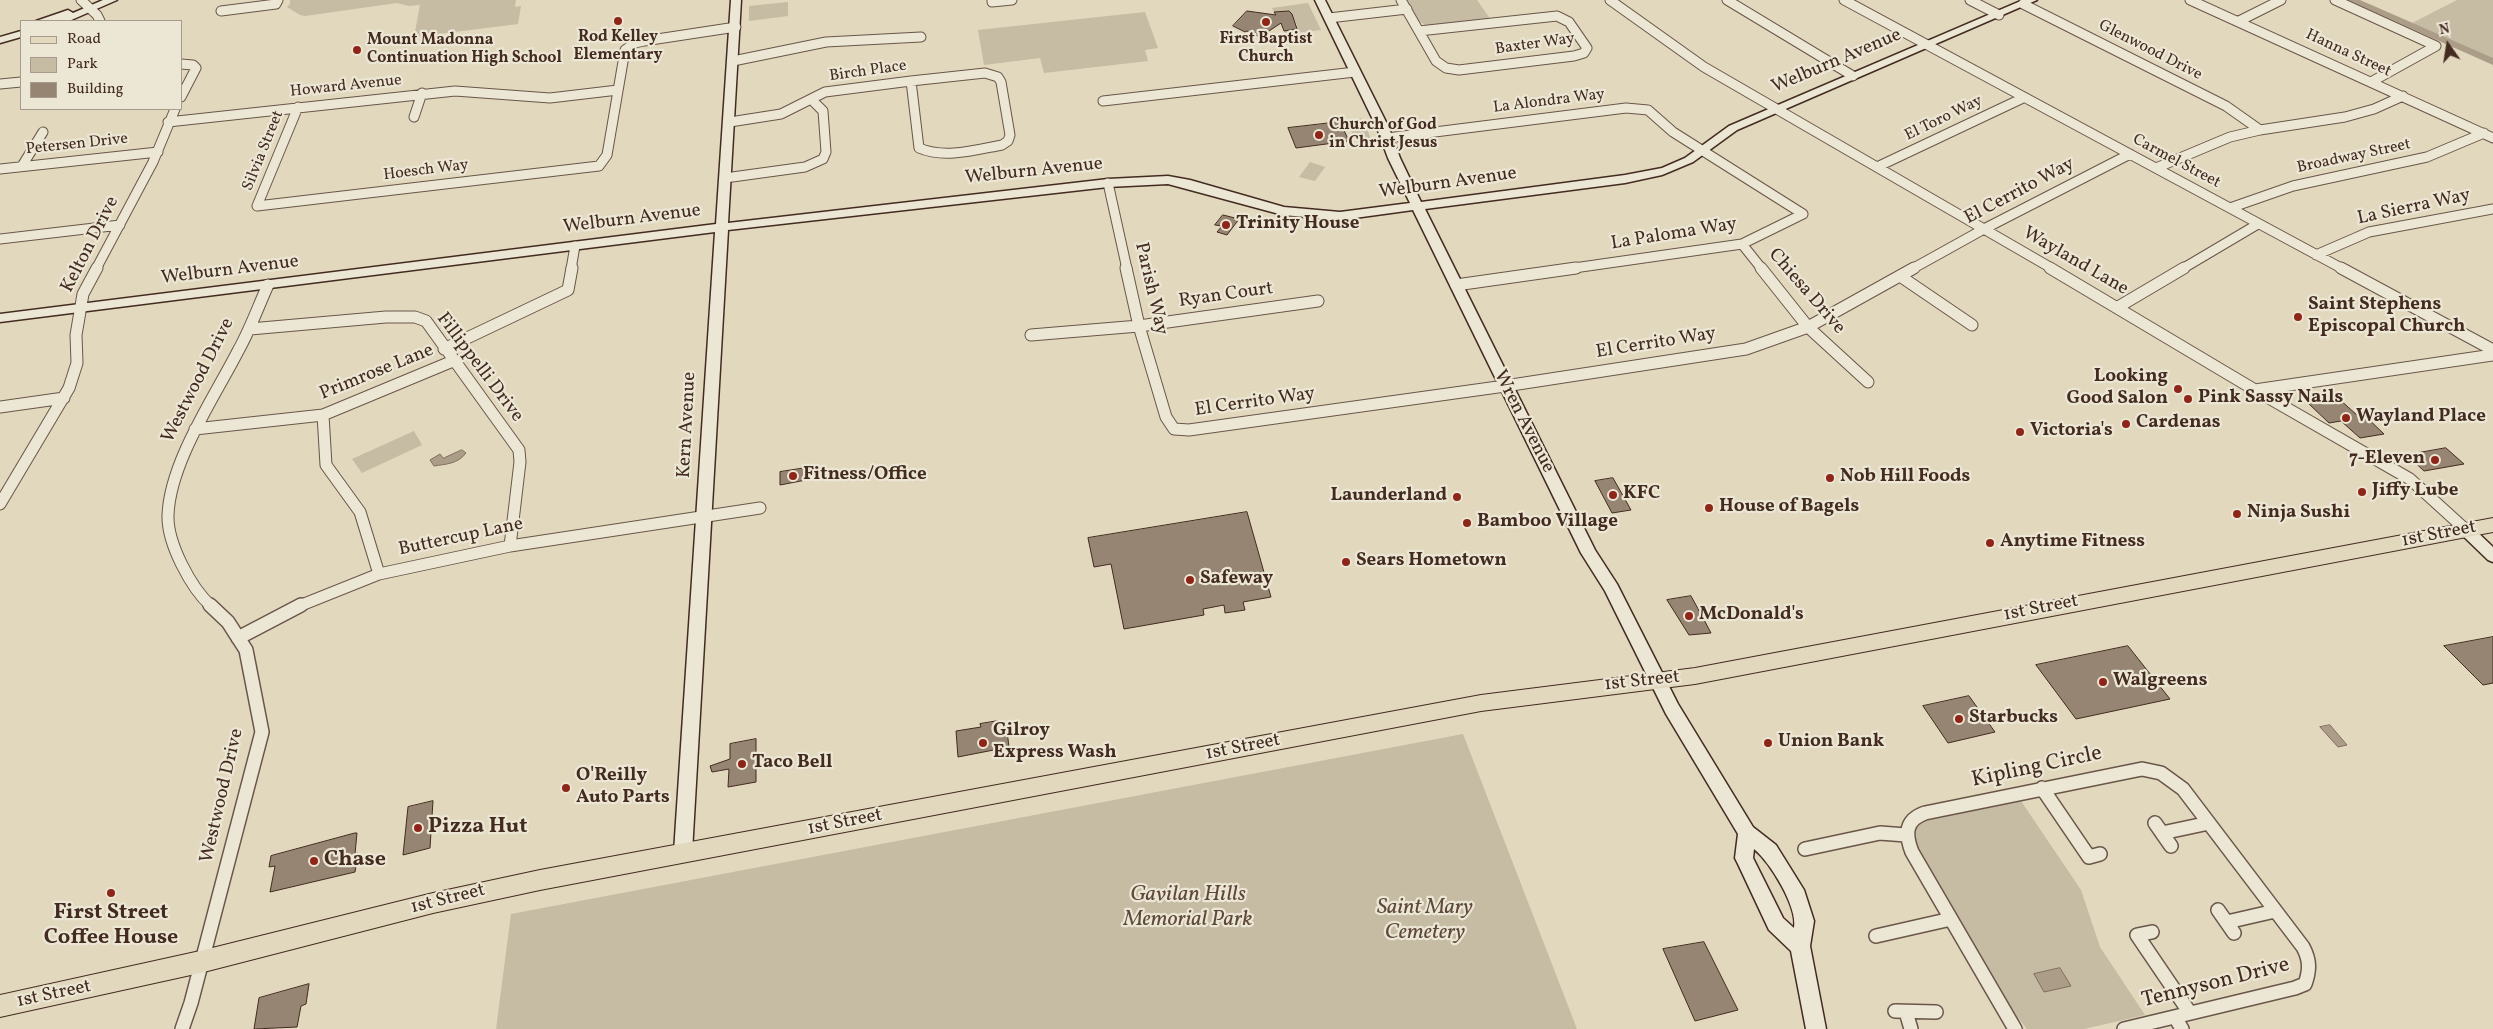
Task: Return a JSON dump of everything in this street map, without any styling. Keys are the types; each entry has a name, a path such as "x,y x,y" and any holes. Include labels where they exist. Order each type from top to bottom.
{"main road":[{"name":"1st Street","path":"0,1006 200,962 495,889 683,852 1480,703 1614,684 1695,676 2493,525"}],"street":[{"path":"81,0 97,15 100,20"},
{"path":"63,20 112,0"},
{"path":"221,11 276,4 278,0"},
{"name":"Kern Avenue","path":"683,852 721,227 736,28 736,0"},
{"path":"992,0 992,2 1012,0"},
{"name":"Wren Avenue","path":"1320,0 1387,138 1417,207 1505,386 1589,553 1612,588 1657,681 1747,834 1770,850 1797,896 1805,921 1800,946 1816,1029"},
{"path":"1401,0 1419,31"},
{"name":"Wayland Lane","path":"1610,0 1704,67 1774,109 1984,229 2255,390 2410,479 2466,530"},
{"path":"1727,0 1853,76"},
{"name":"Carmel Street","path":"1844,0 2493,350"},
{"path":"1970,0 1998,15"},
{"name":"Hanna Street","path":"2190,0 2493,138"},
{"path":"2239,21 2281,0"},
{"path":"2335,0 2436,46 2371,82"},
{"name":"Welburn Avenue","path":"0,318 721,227 1108,183 1149,180 1177,182 1284,211 1310,215 1340,216 1645,176 1677,166 1702,150 1718,136 1774,109 2028,2"},
{"name":"Glenwood Drive","path":"2028,2 2226,106 2260,130"},
{"path":"45,20 90,8"},
{"path":"1329,18 1407,9"},
{"name":"Baxter Way","path":"1549,16 1562,18 1570,22 1586,44 1587,50 1584,53 1459,70 1444,67 1436,61 1419,31 1549,16"},
{"path":"0,33 20,27"},
{"path":"618,90 623,55 625,50 635,43 736,28"},
{"path":"0,40 20,34"},
{"path":"733,61 826,42 921,37"},
{"path":"182,64 192,65 196,68 182,95"},
{"path":"1103,101 1355,72"},
{"name":"Birch Place","path":"730,122 781,114 825,92 911,81 985,73 998,77 1001,82 1010,135 1008,141 1002,145 937,154 919,148 911,81"},
{"path":"0,84 20,82"},
{"name":"Howard Avenue","path":"168,122 422,94 480,91 513,96 550,98 618,90"},
{"name":"Hoesch Way","path":"257,206 599,166 607,155 618,90"},
{"path":"414,117 422,94"},
{"path":"2156,168 2230,137 2260,130 2345,118 2374,109 2403,96"},
{"name":"El Toro Way","path":"1877,167 2023,98"},
{"path":"725,178 805,167 822,159 826,152 823,111 812,100"},
{"name":"Silvia Street","path":"257,206 298,107"},
{"name":"La Alondra Way","path":"1387,138 1638,107 1652,112 1673,132 1702,150"},
{"name":"Kelton Drive","path":"0,504 64,398 75,375 77,363 76,334 79,308 83,294 158,152 168,122 174,110"},
{"path":"22,166 43,132"},
{"name":"Broadway Street","path":"2230,208 2293,186 2427,157 2484,133"},
{"name":"La Paloma Way","path":"1456,285 1742,244 1803,214 1702,150"},
{"name":"Petersen Drive","path":"0,169 158,152"},
{"name":"El Cerrito Way","path":"1162,402 1168,424 1174,429 1189,430 1505,386 1746,349 1808,327 1984,229 2130,154"},
{"name":"Parish Way","path":"1108,183 1139,326 1162,402"},
{"name":"La Sierra Way","path":"2316,255 2369,232 2493,209"},
{"path":"2118,307 2258,224"},
{"path":"0,239 120,225"},
{"name":"Chiesa Drive","path":"1742,244 1808,327 1868,382"},
{"path":"444,349 568,290 575,246"},
{"path":"1900,276 1972,325"},
{"name":"Westwood Drive","path":"182,1029 191,1003 200,962 229,861 262,732 246,650 228,622 203,599 191,583 168,528 168,515 175,476 195,430 250,329 268,285"},
{"name":"Ryan Court","path":"1031,335 1075,333 1139,326 1318,301"},
{"name":"Fillippelli Drive","path":"250,329 386,317 416,317 426,321 444,349 519,450 520,462 510,546"},
{"path":"2255,390 2493,355"},
{"name":"Primrose Lane","path":"195,430 323,415 453,361"},
{"path":"0,407 64,398"},
{"path":"323,415 326,465 360,512 379,574"},
{"name":"Buttercup Lane","path":"238,638 307,602 379,574 510,546 760,508"},
{"path":"2466,530 2493,556"},
{"name":"Kipling Circle","path":"1906,835 1907,825 1916,816 2136,769 2146,769 2161,773 2176,782 2209,823 2308,956 2310,971"},
{"path":"2042,788 2089,856 2100,854"},
{"path":"2171,846 2159,828 2209,823"},
{"path":"1805,849 1880,833 1906,835 1912,852 2015,1029"},
{"path":"1747,834 1744,858 1776,924 1800,946"},
{"path":"2218,910 2230,928 2275,911"},
{"path":"1876,936 1951,919"},
{"path":"2152,932 2136,935 2190,1013"},
{"name":"Tennyson Drive","path":"2124,1029 2178,1023 2190,1013 2296,988 2305,984 2310,971"},
{"path":"1911,1029 1900,1012 1936,1012"}],"green space":[{"path":"290,0 516,0 515,7 521,6 518,24 414,37 420,5 409,6 397,3 305,16 287,7 290,4"},
{"path":"1406,0 1477,0 1491,20 1427,26 1420,22"},
{"path":"2457,0 2493,0 2493,59 2412,23"},
{"path":"788,2 788,16 749,21 749,6"},
{"path":"1308,3 1321,30 1286,34 1284,31 1297,25 1289,11 1274,12 1272,8"},
{"path":"1145,12 1158,48 1145,50 1148,61 1044,73 1040,58 984,65 978,30"},
{"path":"1362,118 1371,139 1356,139 1346,122"},
{"path":"1310,162 1325,167 1315,181 1299,177"},
{"path":"414,431 422,445 362,473 352,459"},
{"name":"Gavilan Hills Memorial Park","path":"1463,734 1577,1029 496,1029 511,914"},
{"path":"2021,801 2081,890 2100,947 2145,1015 2084,1029 2027,1029 2015,1014 1915,842 1916,827 1924,821"}],"shaded area":[{"path":"462,450 466,453 463,457 451,463 434,466 430,460 440,454 443,458"},
{"path":"2330,725 2347,745 2338,747 2320,727"},
{"path":"2060,968 2071,986 2044,992 2034,974"}],"building":[{"name":"First Baptist Church","path":"1247,11 1276,15 1274,12 1289,11 1292,14 1297,29 1284,31 1281,23 1260,37 1233,26"},
{"name":"Church of God in Christ Jesus","path":"1340,122 1349,141 1296,148 1288,128"},
{"name":"Trinity House","path":"1223,215 1239,219 1227,235 1217,232 1222,226 1215,225"},
{"name":"Wayland Place","path":"2338,398 2358,416 2364,415 2384,434 2360,438 2341,421 2329,423 2309,404"},
{"name":"7-Eleven","path":"2446,448 2464,464 2424,471 2407,455"},
{"name":"Fitness/Office","path":"806,468 806,480 780,485 780,472"},
{"name":"KFC","path":"1613,478 1631,510 1612,513 1595,481"},
{"name":"Safeway","path":"1247,512 1271,597 1243,602 1245,610 1225,613 1224,605 1203,609 1204,615 1124,629 1111,564 1094,567 1088,538"},
{"name":"McDonald's","path":"1691,596 1711,633 1689,635 1667,600"},
{"path":"2493,637 2493,683 2483,685 2444,646"},
{"name":"Walgreens","path":"2128,646 2170,699 2076,719 2036,665"},
{"name":"Starbucks","path":"1969,696 1995,732 1948,743 1923,706"},
{"name":"Gilroy Express Wash","path":"998,721 999,733 1007,731 1009,747 958,757 956,731 981,727 980,724"},
{"name":"Taco Bell","path":"756,739 756,782 728,787 729,769 712,772 710,766 730,759 730,744"},
{"name":"Pizza Hut","path":"433,801 430,848 403,855 408,807"},
{"name":"Chase","path":"357,833 355,854 358,853 355,872 270,892 275,866 269,867 271,856"},
{"path":"1704,942 1738,1010 1695,1021 1663,949"},
{"path":"309,984 306,1004 301,1006 297,1027 254,1029 259,998"}],"waterway":[{"path":"2352,0 2493,62"}],"place":[{"name":"Rod Kelley Elementary","path":"618,21"},
{"name":"First Baptist Church","path":"1266,22"},
{"name":"Mount Madonna Continuation High School","path":"357,50"},
{"name":"Church of God in Christ Jesus","path":"1319,135"},
{"name":"Trinity House","path":"1226,225"},
{"name":"Saint Stephens Episcopal Church","path":"2298,317"},
{"name":"Looking Good Salon","path":"2178,389"},
{"name":"Pink Sassy Nails","path":"2188,399"},
{"name":"Wayland Place","path":"2346,418"},
{"name":"Cardenas","path":"2126,424"},
{"name":"Victoria's","path":"2020,432"},
{"name":"7-Eleven","path":"2435,460"},
{"name":"Fitness/Office","path":"793,476"},
{"name":"Nob Hill Foods","path":"1830,478"},
{"name":"Jiffy Lube","path":"2362,492"},
{"name":"KFC","path":"1613,495"},
{"name":"Launderland","path":"1457,497"},
{"name":"House of Bagels","path":"1709,508"},
{"name":"Ninja Sushi","path":"2237,514"},
{"name":"Bamboo Village","path":"1467,523"},
{"name":"Anytime Fitness","path":"1990,543"},
{"name":"Sears Hometown","path":"1346,562"},
{"name":"Safeway","path":"1190,580"},
{"name":"McDonald's","path":"1689,616"},
{"name":"Walgreens","path":"2103,682"},
{"name":"Starbucks","path":"1959,719"},
{"name":"Gilroy Express Wash","path":"983,743"},
{"name":"Union Bank","path":"1768,743"},
{"name":"Taco Bell","path":"742,764"},
{"name":"O'Reilly Auto Parts","path":"566,788"},
{"name":"Pizza Hut","path":"418,828"},
{"name":"Chase","path":"314,861"},
{"name":"First Street Coffee House","path":"111,893"}],"park label":[{"name":"Saint Mary Cemetery","path":"1425,922"}]}
